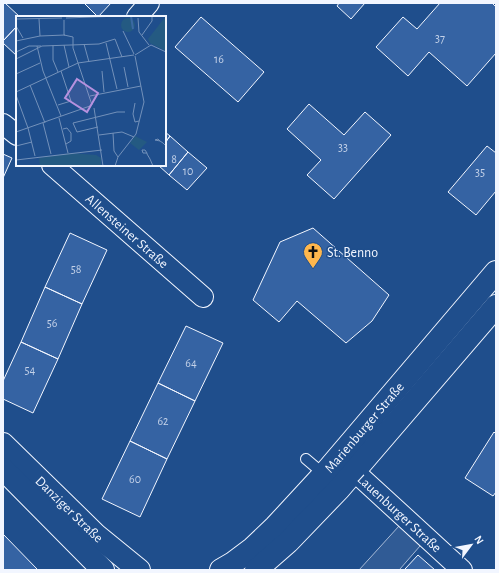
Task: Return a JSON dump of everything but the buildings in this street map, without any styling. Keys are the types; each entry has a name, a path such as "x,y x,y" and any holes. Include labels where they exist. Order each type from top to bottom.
{"street":[{"path":"138,16 149,3"},
{"path":"3,124 16,134"},
{"name":"Allensteiner Straße","path":"53,166 203,297"},
{"name":"Marienburger Straße","path":"256,570 288,542 332,482 496,272"},
{"name":"Marienburger Straße","path":"346,464 496,306"},
{"name":"Danziger Straße","path":"3,444 96,535 139,570"},
{"name":"Lauenburger Straße","path":"346,464 462,570"},
{"name":"Danziger Straße","path":"3,468 103,570"},
{"name":"Marienburger Straße","path":"221,570 253,548 275,527 332,482"}],"lane":[{"path":"306,459 332,482"}],"shaded area":[{"path":"399,526 420,546 400,569 401,570 359,570"}],"place":[{"name":"St. Benno","path":"313,269"}]}
